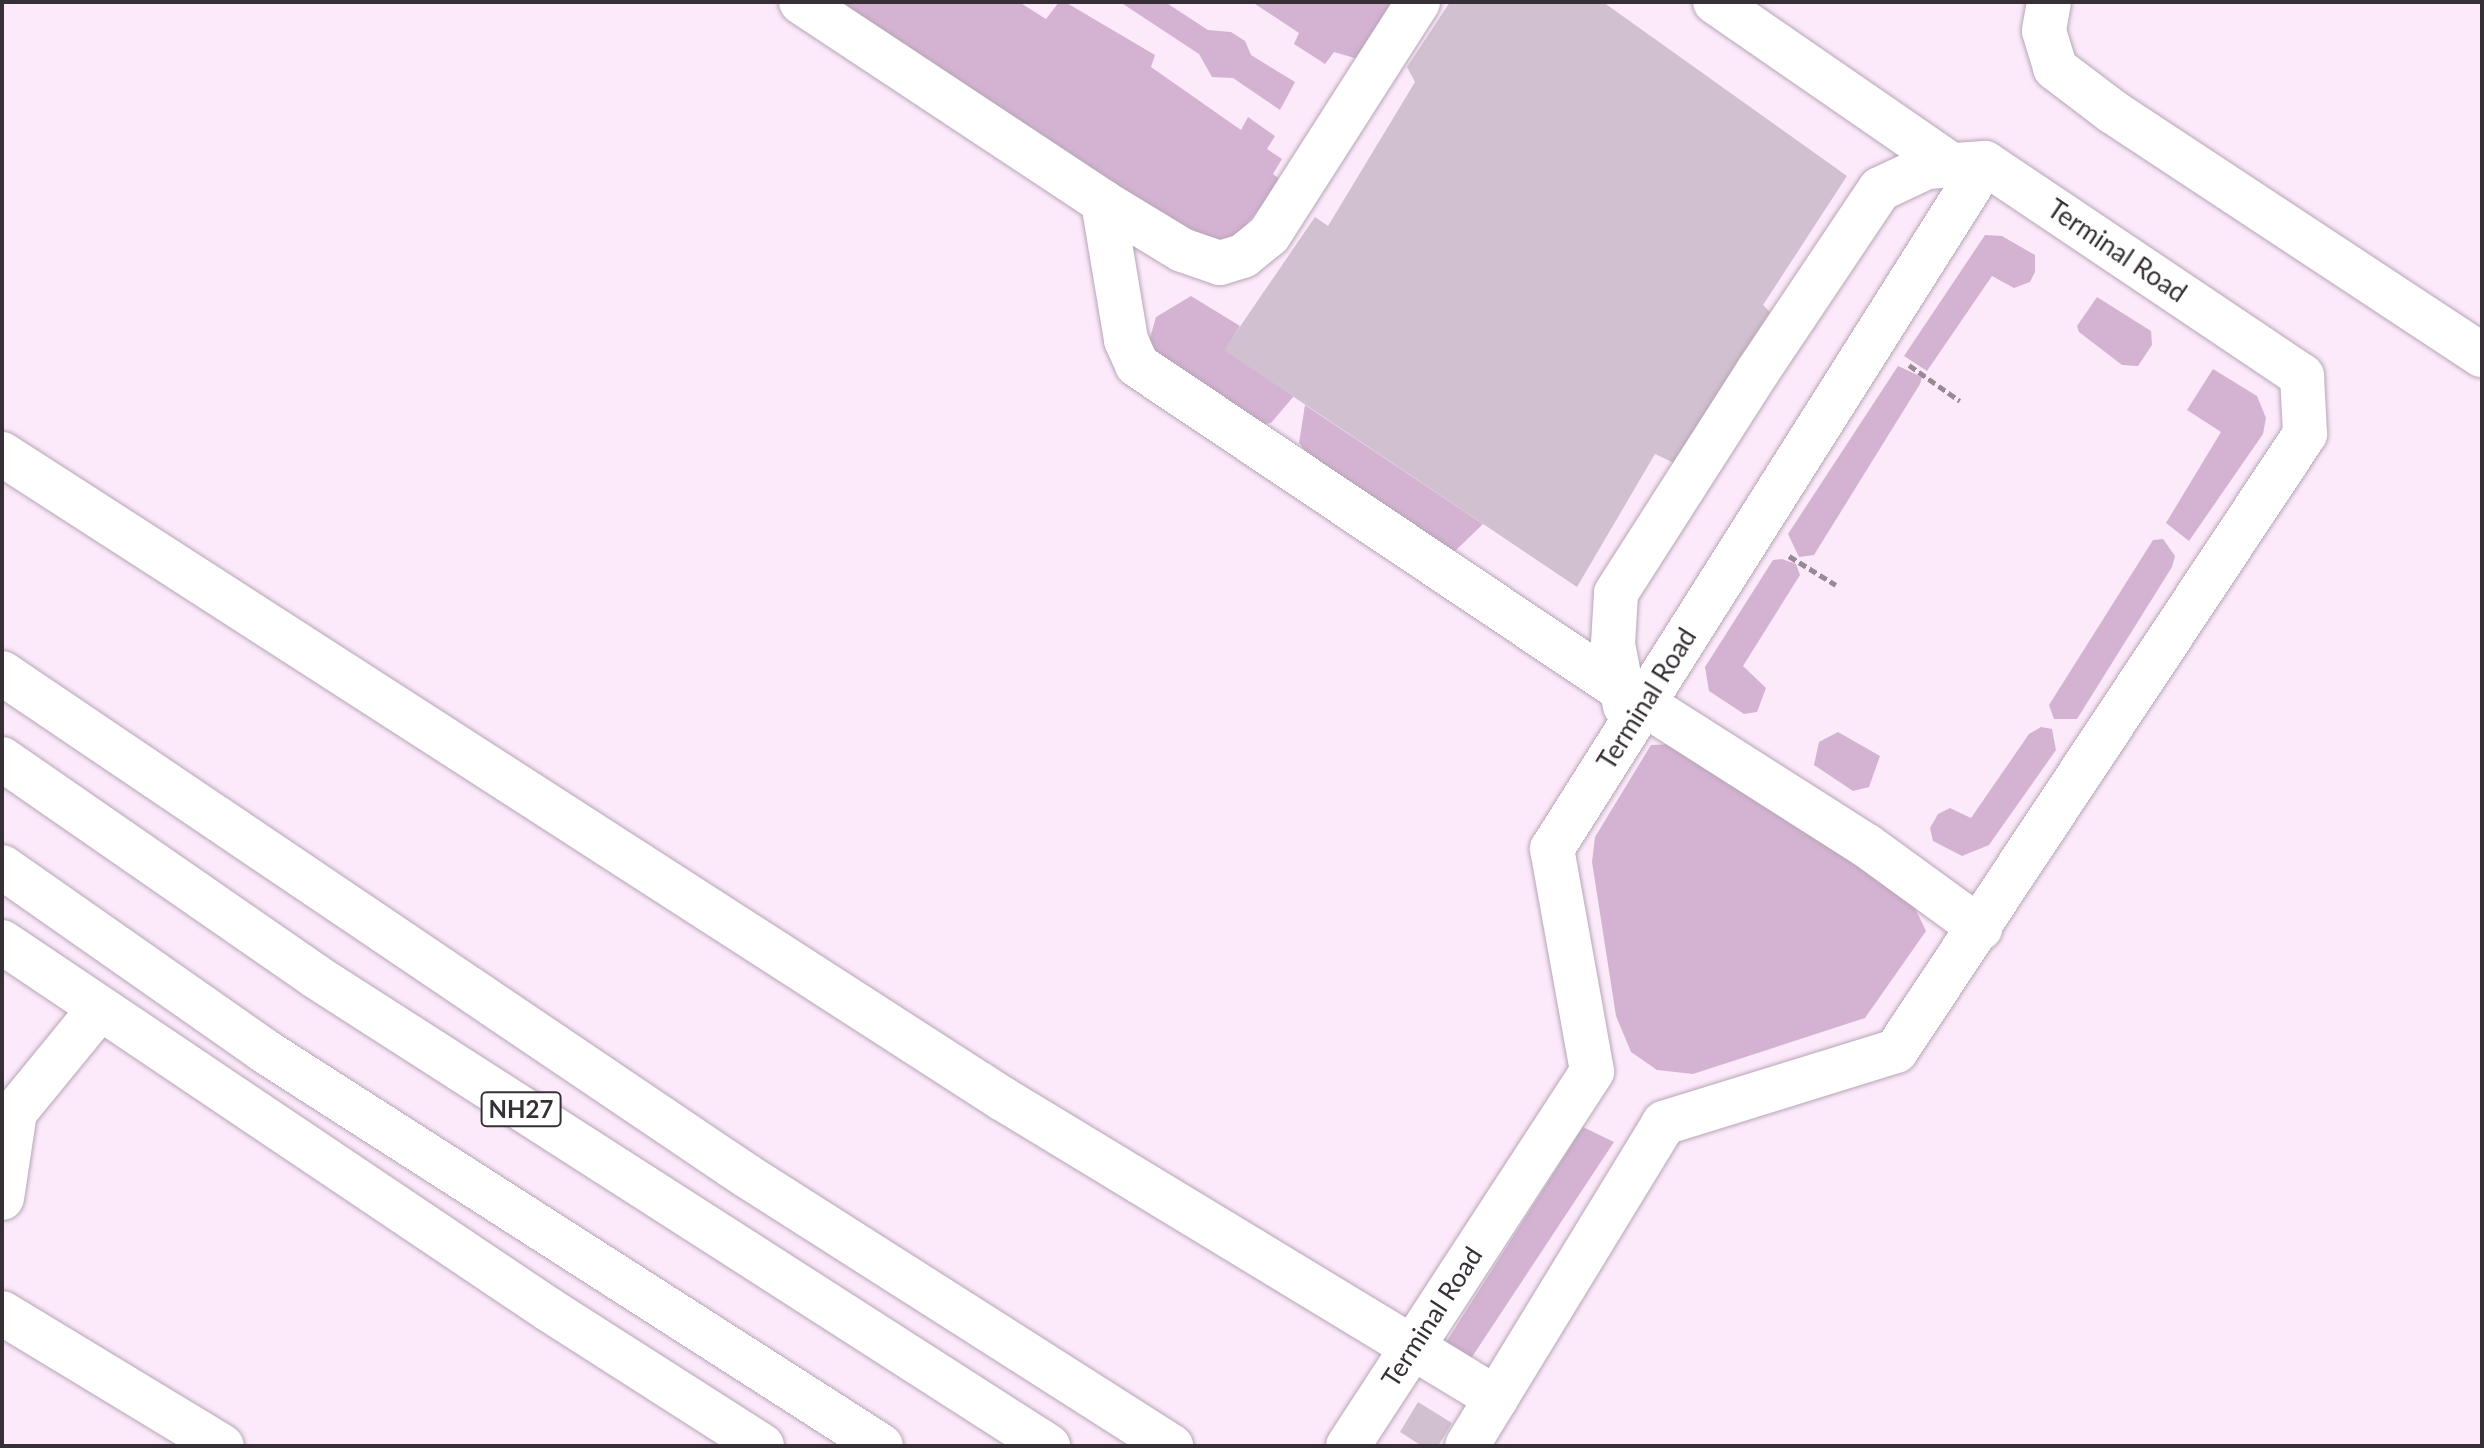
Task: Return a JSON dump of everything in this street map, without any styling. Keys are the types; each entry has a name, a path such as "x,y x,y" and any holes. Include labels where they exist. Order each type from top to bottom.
{"main road":[{"path":"801,2 1103,202 1182,250 1220,263 1243,256 1269,235 1418,2"},
{"path":"1715,2 1969,164"},
{"path":"2049,2 2044,31 2055,68 2126,121 2482,355"},
{"path":"1631,708 1613,644 1616,593 1880,189 1927,167 1969,164"},
{"name":"Terminal Road","path":"1348,1446 1592,1071 1552,849 1631,708 1969,164 2302,376 2305,434 1896,1051 1664,1123 1467,1446"},
{"path":"1103,202 1126,340 1137,365 1631,708 1867,846 1980,928"},
{"path":"2,454 1003,1099 1414,1345 1496,1398"},
{"path":"2,673 747,1176 1171,1446"},
{"name":"NH27","path":"2,759 315,976 1048,1446"},
{"path":"2,867 263,1050 881,1446"},
{"path":"2,942 548,1309 762,1446"},
{"path":"2,1198 15,1112 100,1008"},
{"path":"2,1313 222,1446"}],"shaded area":[{"path":"831,2 1019,2 1046,19 1059,2 1065,2 1155,55 1151,67 1241,130 1248,117 1275,136 1267,149 1282,159 1273,174 1282,181 1236,237 1200,241"},
{"path":"1120,2 1165,2 1208,30 1231,32 1245,41 1251,55 1295,82 1280,110 1233,78 1212,77 1199,54"},
{"path":"1252,2 1396,2 1358,59 1334,52 1325,64 1294,44 1299,33"},
{"path":"1985,235 2002,236 2035,255 2035,272 2030,282 2014,288 1992,276 1927,371 1904,356"},
{"path":"1191,296 1240,326 1225,350 1294,396 1271,423 1249,427 1153,364 1150,338 1156,317"},
{"path":"2097,297 2151,331 2152,345 2138,366 2122,365 2079,332 2077,326"},
{"path":"1898,366 1922,377 1920,384 1814,555 1799,557 1788,534"},
{"path":"2213,369 2257,396 2266,418 2263,434 2189,541 2166,523 2221,432 2187,410"},
{"path":"1305,405 1483,524 1453,553 1331,483 1299,443"},
{"path":"2163,539 2175,556 2172,567 2077,719 2054,719 2049,705 2153,540"},
{"path":"1782,559 1796,564 1800,575 1743,666 1766,688 1757,712 1744,714 1709,691 1705,667 1773,560"},
{"path":"2041,727 2052,729 2056,750 1989,845 1962,856 1933,841 1930,828 1938,814 1950,808 1971,818 2029,734"},
{"path":"1838,732 1880,756 1869,787 1853,791 1814,765 1819,742"},
{"path":"1673,744 1912,902 1926,931 1865,1018 1693,1074 1657,1070 1631,1052 1616,1016 1592,862 1595,837 1651,745"},
{"path":"1583,1127 1614,1142 1468,1363 1443,1347"}],"building":[{"path":"1450,2 1603,2 1847,176 1763,305 1770,312 1674,463 1655,454 1577,587 1224,350 1315,217 1328,226 1415,82 1407,67"},
{"path":"1418,1402 1452,1423 1438,1446 1422,1446 1400,1432"}]}
